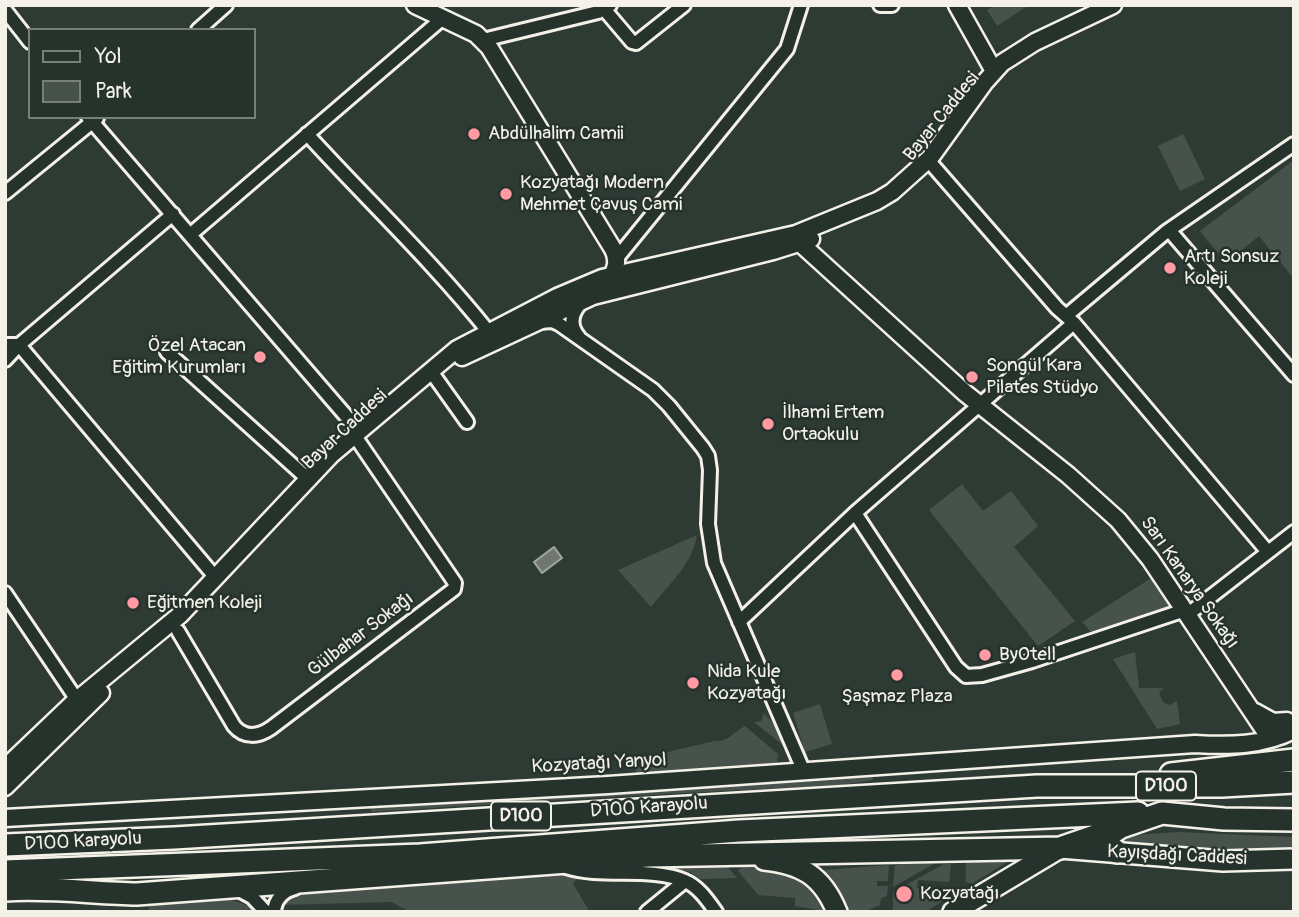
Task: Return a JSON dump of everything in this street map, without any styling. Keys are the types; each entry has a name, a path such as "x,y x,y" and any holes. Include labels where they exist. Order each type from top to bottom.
{"highway":[{"path":"1037,786 1294,760"},
{"name":"D100 Karayolu","path":"5,845 174,838 1037,786 1222,786 1294,782"},
{"name":"D100 Karayolu","path":"5,871 420,855 739,831 1294,805"},
{"path":"1162,813 1224,819 1294,820"},
{"name":"D100","path":"5,890 37,888 81,893 137,894 648,856 1060,848 1162,813"},
{"path":"1116,852 1107,844 1109,835 1124,824"},
{"path":"37,888 283,871 420,855"}],"main road":[{"path":"415,5 476,34 483,40 613,248 617,258 612,275 588,298"},
{"path":"957,5 1001,71"},
{"name":"Bayar Caddesi","path":"5,768 77,700 172,623 308,479 453,351 495,334 538,322 588,298 838,229 882,208 930,163 1001,71 1073,25 1113,5"},
{"name":"Bayar Caddesi","path":"5,787 84,708 178,631 359,436 495,334 573,289 612,275 798,239"},
{"name":"Sarı Kanarya Sokağı","path":"798,239 978,404 1078,484 1118,520 1144,550 1264,730"},
{"path":"1249,707 1268,721 1291,725"},
{"path":"1240,736 1250,723 1249,707"},
{"path":"1195,744 1264,730 1273,735 1291,725"},
{"path":"1195,744 1257,743 1291,725"},
{"name":"Kozyatağı Yanyol","path":"5,818 608,785 1195,744"},
{"path":"953,912 1060,848"},
{"name":"Kayışdağı Caddesi","path":"1060,848 1223,861 1294,859"},
{"path":"721,856 785,862 803,868 816,880 837,912"}],"street":[{"path":"200,28 226,5"},
{"path":"483,40 607,7 632,42 636,43 684,5"},
{"path":"617,258 785,51 791,41 801,5"},
{"path":"880,5 892,5"},
{"path":"5,10 28,39"},
{"path":"191,234 443,18"},
{"path":"5,193 93,119 359,436"},
{"path":"307,134 368,200 432,263 495,334"},
{"path":"739,622 855,513 1169,230 1294,144"},
{"path":"930,163 1268,552"},
{"path":"5,360 19,345 173,214"},
{"path":"1169,230 1294,374"},
{"path":"579,337 573,330 572,321 576,309 588,298"},
{"path":"538,322 555,322 637,377 658,395 707,454 710,475 708,524 715,567 804,772"},
{"path":"5,345 19,345 216,578"},
{"path":"167,352 308,479"},
{"path":"435,377 467,422"},
{"name":"Gülbahar Sokağı","path":"178,631 236,730 245,734 258,734 271,728 454,589 455,583 359,436"},
{"path":"855,513 956,667 967,676 979,676 1032,661 1186,612 1294,532"},
{"path":"5,593 77,700"},
{"path":"555,864 581,872 652,875 685,881 699,891 716,912"},
{"path":"274,912 279,897 287,890 316,881"},
{"path":"647,912 685,881"},
{"path":"230,887 240,889 252,897 266,912"}],"green space":[{"path":"995,5 1026,7 997,26 987,10"},
{"path":"1183,134 1205,179 1180,191 1158,146"},
{"path":"1294,160 1294,279 1259,236 1226,263 1200,231"},
{"path":"962,484 983,511 1011,491 1038,526 1014,547 1075,621 1038,646 929,510"},
{"path":"697,535 685,565 651,607 618,570"},
{"path":"1153,577 1171,607 1092,633 1082,622"},
{"path":"1135,652 1139,688 1163,688 1159,693 1163,702 1169,705 1177,701 1180,724 1157,729 1113,659"},
{"path":"820,704 832,744 805,752 793,713"},
{"path":"763,713 779,728 785,747 754,722 762,721"},
{"path":"745,726 778,754 776,768 639,777 631,762 632,756 653,758 659,754 724,740"},
{"path":"872,771 873,780 842,785 371,812 371,807 407,803 791,780"},
{"path":"1177,832 1294,837 1294,848 1206,850 1118,847 1119,836"},
{"path":"1011,860 971,884 966,882 966,862"},
{"path":"937,862 893,887 895,865"},
{"path":"677,863 727,866 737,878 701,879 690,872 676,869"},
{"path":"944,864 951,864 949,882 918,880 917,888 947,890 948,898 925,912 893,912 893,892"},
{"path":"889,865 888,881 877,881 877,886 888,886 887,896 881,898 880,905 864,912 847,912 833,882 823,870"},
{"path":"742,866 787,870 811,883 826,908 823,911 795,906 795,898 758,895 738,871"},
{"path":"581,872 573,884 590,912 410,912 392,902 279,905 287,890 316,881"},
{"path":"231,900 257,912 148,912 149,904"}],"shaded area":[{"path":"554,547 562,558 542,573 534,562"}],"place":[{"name":"Abdülhalim Camii","path":"474,134"},
{"name":"Kozyatağı Modern Mehmet Çavuş Cami","path":"506,194"},
{"name":"Artı Sonsuz Koleji","path":"1170,268"},
{"name":"Özel Atacan Eğitim Kurumları","path":"260,357"},
{"name":"Songül Kara Pilates Stüdyo","path":"972,377"},
{"name":"İlhami Ertem Ortaokulu","path":"768,424"},
{"name":"Eğitmen Koleji","path":"133,603"},
{"name":"ByOtell","path":"985,655"},
{"name":"Şaşmaz Plaza","path":"897,675"},
{"name":"Nida Kule Kozyatağı","path":"693,683"},
{"name":"Kozyatağı","path":"904,894"}]}
